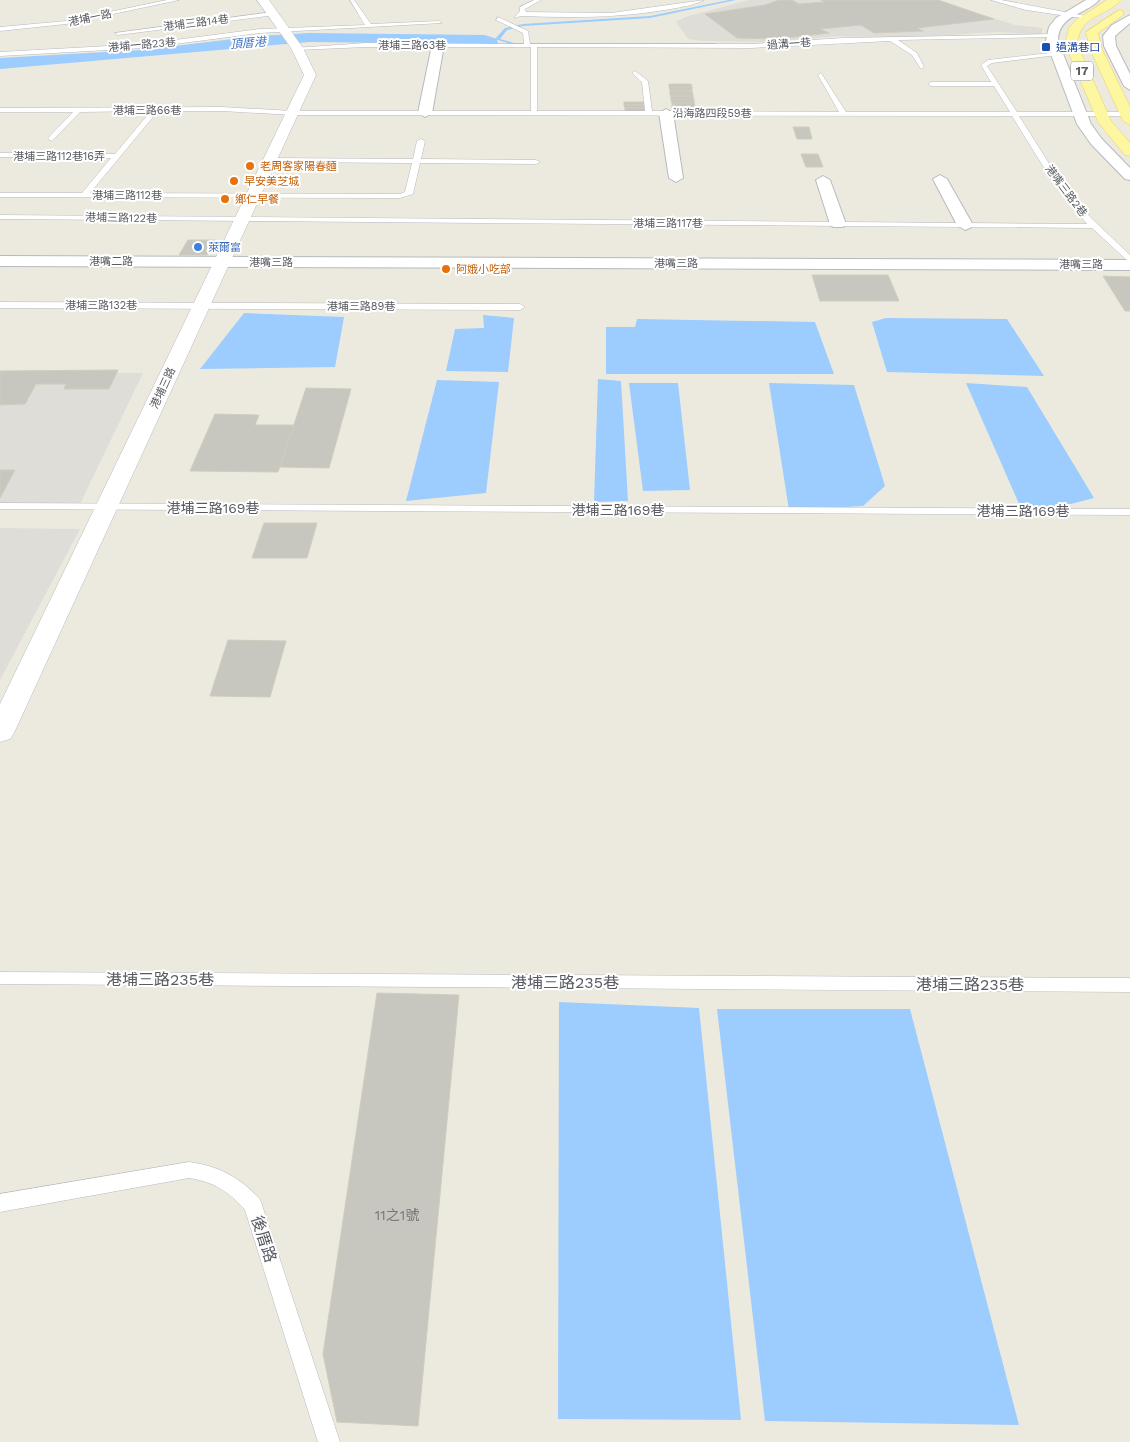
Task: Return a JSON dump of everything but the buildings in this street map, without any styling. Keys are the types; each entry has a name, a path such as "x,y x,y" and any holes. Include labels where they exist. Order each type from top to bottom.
{"main road":[{"path":"1071,33 1075,25 1115,0"},
{"path":"1092,32 1130,7"},
{"name":"17","path":"1092,32 1096,49 1129,117"},
{"name":"17","path":"1071,33 1071,44 1100,114 1130,152"}],"street":[{"name":"港埔三路","path":"0,733 310,75 289,36 263,0"},
{"path":"1094,0 1057,22 1051,35 1080,113 1096,141 1130,176"},
{"path":"1130,18 1108,36 1110,46 1130,86"},
{"path":"1051,35 1130,29"},
{"path":"425,113 438,45"},
{"path":"666,113 676,178"},
{"path":"940,179 965,225"},
{"path":"823,180 838,224"},
{"name":"港嘴二路","path":"0,261 223,262"},
{"name":"港嘴三路","path":"223,262 1130,265"}],"lane":[{"path":"150,0 172,1"},
{"path":"521,14 522,8 527,2 538,0"},
{"path":"534,113 528,35 518,27 503,21 521,14 574,16 651,11 701,0"},
{"path":"994,0 1026,8 1088,17"},
{"name":"港埔一路","path":"1,29 78,22 115,23 172,1"},
{"path":"352,1 369,26"},
{"name":"港埔三路14巷","path":"115,23 273,14"},
{"path":"289,36 365,19"},
{"path":"115,23 124,47"},
{"path":"289,36 369,26 438,23"},
{"name":"過溝一巷","path":"529,45 751,46 843,40 1051,35"},
{"name":"港埔三路63巷","path":"289,36 344,45 529,45"},
{"name":"港埔一路23巷","path":"0,54 289,36"},
{"path":"891,39 915,54 921,66"},
{"name":"港嘴三路2巷","path":"1057,54 985,63 984,65 1054,177 1094,226 1130,260"},
{"path":"635,73 645,81 649,113"},
{"path":"821,75 842,113"},
{"path":"932,84 996,84"},
{"name":"港埔三路66巷","path":"0,110 222,109 293,113"},
{"path":"52,139 78,110"},
{"name":"港埔三路112巷16弄","path":"84,195 156,110"},
{"name":"沿海路四段59巷","path":"293,113 1080,113 1129,117"},
{"path":"417,162 421,141"},
{"name":"港埔三路112巷16弄","path":"0,155 117,156"},
{"path":"271,160 536,162"},
{"name":"港埔三路112巷","path":"0,195 406,196 409,194 417,162"},
{"name":"港埔三路122巷","path":"0,217 242,220"},
{"name":"港埔三路117巷","path":"242,220 1094,226"},
{"name":"港埔三路132巷","path":"0,304 202,305"},
{"name":"港埔三路89巷","path":"202,305 520,307"},
{"name":"港埔三路169巷","path":"0,506 1130,512"},
{"name":"港埔三路235巷","path":"0,978 1130,985"},
{"name":"後厝路","path":"0,1202 189,1170 213,1173 234,1185 253,1204 329,1442"}],"shaded area":[{"path":"749,0 935,0 1015,25 1042,28 1042,35 999,32 897,38 839,36 772,42 703,41 688,39 676,22 685,17"},
{"path":"0,373 143,373 79,506 0,506"},
{"path":"0,528 80,529 0,680"}],"water":[{"name":"頂厝港","path":"310,33 485,35 497,39 498,44 309,42 0,69 0,58 141,50 259,36"},
{"path":"244,313 344,317 335,367 200,369"},
{"path":"483,315 514,318 508,372 446,371 455,329 484,328"},
{"path":"886,318 1007,319 1044,376 887,372 872,322"},
{"path":"637,319 815,322 834,374 606,374 606,327 635,327"},
{"path":"598,379 621,381 628,501 594,502"},
{"path":"437,380 499,382 486,493 406,501"},
{"path":"629,383 678,383 690,490 643,491"},
{"path":"769,383 854,385 885,486 863,506 789,510"},
{"path":"966,383 1027,387 1094,498 1063,506 1020,506"},
{"path":"559,1002 699,1008 741,1420 558,1419"},
{"path":"717,1009 910,1009 1019,1425 765,1421"}],"waterway":[{"path":"715,44 514,44 497,39 506,29 523,25 650,17 734,0"}],"place":[{"name":"過溝巷口","path":"1046,47"},
{"name":"老周客家陽春麵","path":"250,166"},
{"name":"早安美芝城","path":"234,181"},
{"name":"鄉仁早餐","path":"225,199"},
{"name":"萊爾富","path":"198,247"},
{"name":"阿娥小吃部","path":"446,269"}]}
